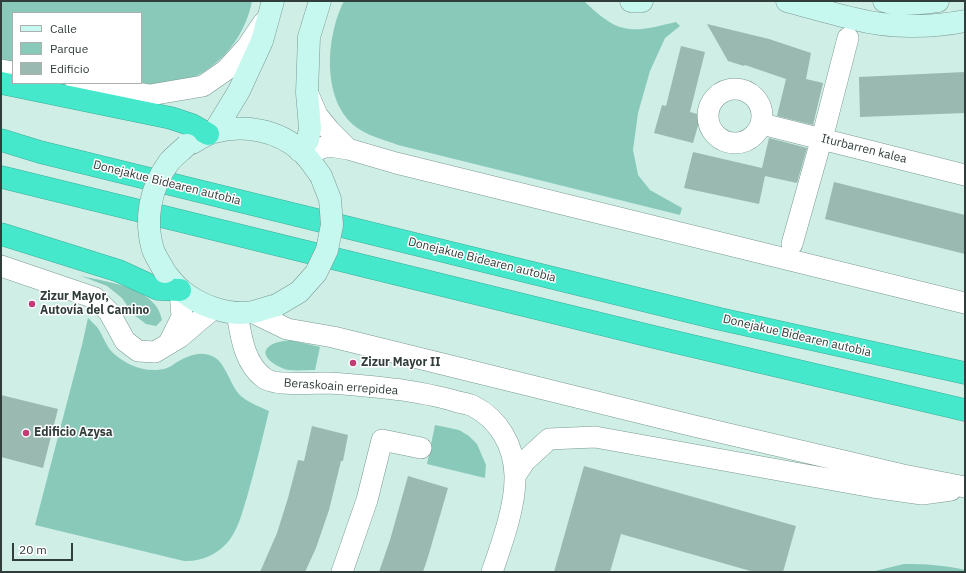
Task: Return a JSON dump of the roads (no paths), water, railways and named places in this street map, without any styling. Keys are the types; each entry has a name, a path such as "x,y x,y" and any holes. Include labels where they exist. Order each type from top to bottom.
{"highway":[{"path":"1,83 172,118 211,133"},
{"name":"Donejakue Bidearen autobia","path":"1,140 40,152 712,317 965,374"},
{"path":"1,177 654,337 965,410"},
{"path":"1,234 119,272 158,289 180,290"}],"street":[{"path":"303,153 308,140 310,128 307,93 309,37 320,1"},
{"path":"631,1 642,1"},
{"path":"787,1 857,20 884,24 922,26 965,21"},
{"path":"884,1 890,3 917,3 938,1"},
{"path":"82,84 150,95 203,86 226,70 247,47 271,8"},
{"path":"211,133 239,91 262,42 271,8"},
{"path":"824,127 848,38"},
{"path":"1,70 12,72"},
{"path":"307,93 317,115 348,149"},
{"name":"Iturbarren kalea","path":"762,124 965,175"},
{"path":"244,312 277,305 299,292 316,273 327,250 332,225 330,199 321,176 303,153 280,138 268,133 250,129 232,129 211,133 187,145 170,161 161,175 157,182 150,204 149,228 152,243 154,251 164,272 180,290 198,302 214,308 244,312 287,329 333,337 690,425 888,472 965,488"},
{"path":"303,153 324,147 348,149 396,163 965,303"},
{"path":"792,244 819,148"},
{"path":"1,266 95,298 110,312 125,341 138,351 155,352 180,337 214,308"},
{"path":"169,343 182,317 180,290"},
{"name":"Beraskoain errepidea","path":"244,312 242,341 252,367 265,379 280,383 327,383 370,386 435,395 472,406 490,417 503,431 513,454 515,476 511,510 492,572"},
{"path":"515,476 525,461 549,439 595,437 922,494 965,488"},
{"path":"342,572 367,500 382,440 421,448"}],"place":[{"name":"Zizur Mayor, Autovía del Camino","path":"32,304"},
{"name":"Zizur Mayor II","path":"353,363"},
{"name":"Edificio Azysa","path":"26,433"}]}
